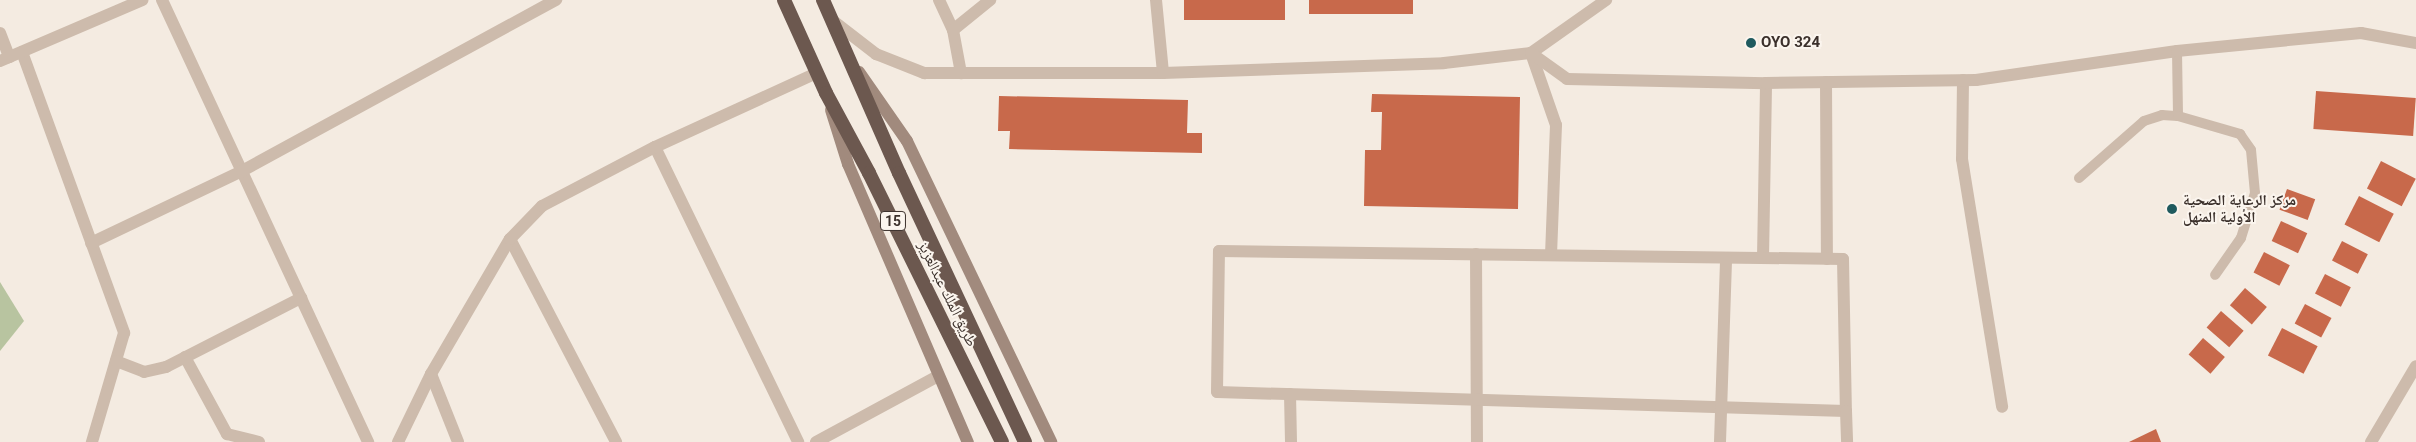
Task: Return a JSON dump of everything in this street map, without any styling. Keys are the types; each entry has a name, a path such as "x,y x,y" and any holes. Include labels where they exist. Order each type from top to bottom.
{"highway":[{"name":"طريق الملك عبدالعزيز","path":"784,0 826,93 869,173 1002,442"},
{"name":"طريق الملك عبدالعزيز","path":"823,0 899,173 1025,442"}],"main road":[{"path":"850,59 907,141 1051,442"},
{"path":"826,93 848,164 968,442"}],"street":[{"path":"0,33 5,59 142,0"},
{"path":"91,243 242,170 556,0"},
{"path":"939,0 953,30 961,73"},
{"path":"953,30 990,0"},
{"path":"1156,0 1163,73"},
{"path":"832,20 876,54 924,73 1163,73 1444,63 1531,53 1606,0"},
{"path":"165,1 368,442"},
{"path":"1531,53 1567,78 1766,83 1963,80 2177,51 2361,33 2416,43"},
{"path":"22,52 124,333 92,442"},
{"path":"1531,53 1556,125 1551,255"},
{"path":"398,442 430,374 510,239 542,206 655,146 817,72"},
{"path":"1963,80 1962,159 2002,407"},
{"path":"1826,82 1827,259"},
{"path":"1763,258 1766,83"},
{"path":"655,146 798,442"},
{"path":"510,239 616,442"},
{"path":"1846,411 1217,392 1219,251 1843,259 1847,442"},
{"path":"1476,254 1477,442"},
{"path":"1720,442 1726,258"},
{"path":"116,361 144,372 166,367 301,298"},
{"path":"185,357 227,434 260,442"},
{"path":"2371,442 2416,366"},
{"path":"430,374 458,442"},
{"path":"816,442 938,376"},
{"path":"1290,394 1291,442"}],"lane":[{"path":"2177,51 2178,116"},
{"path":"2079,178 2144,121 2162,115 2178,116 2240,134 2250,150 2255,192 2241,238 2215,275"}],"green space":[{"path":"0,282 24,321 0,351"}],"building":[{"path":"1184,0 1285,0 1285,20 1184,20"},
{"path":"1309,0 1413,0 1413,14 1309,14"},
{"path":"2316,91 2416,98 2413,136 2313,129"},
{"path":"1372,94 1520,97 1518,209 1364,206 1365,150 1381,150 1382,112 1371,112"},
{"path":"999,96 1188,100 1187,133 1202,133 1202,153 1009,149 1010,131 998,131"},
{"path":"2381,161 2416,179 2402,206 2367,189"},
{"path":"2287,189 2315,199 2308,220 2279,210"},
{"path":"2359,196 2394,214 2379,242 2344,225"},
{"path":"2281,221 2307,233 2298,253 2272,241"},
{"path":"2342,241 2368,254 2358,274 2332,261"},
{"path":"2264,252 2290,265 2279,286 2254,272"},
{"path":"2325,274 2351,287 2341,307 2315,294"},
{"path":"2245,288 2267,307 2252,324 2230,305"},
{"path":"2305,304 2331,318 2321,338 2295,323"},
{"path":"2221,311 2244,331 2229,347 2207,328"},
{"path":"2282,328 2318,346 2304,374 2268,356"},
{"path":"2203,338 2225,357 2210,374 2189,355"},
{"path":"2156,429 2161,442 2129,442"}],"place":[{"name":"OYO 324","path":"1751,43"},
{"name":"مركز الرعاية الصحية الأولية المنهل","path":"2172,209"}]}
